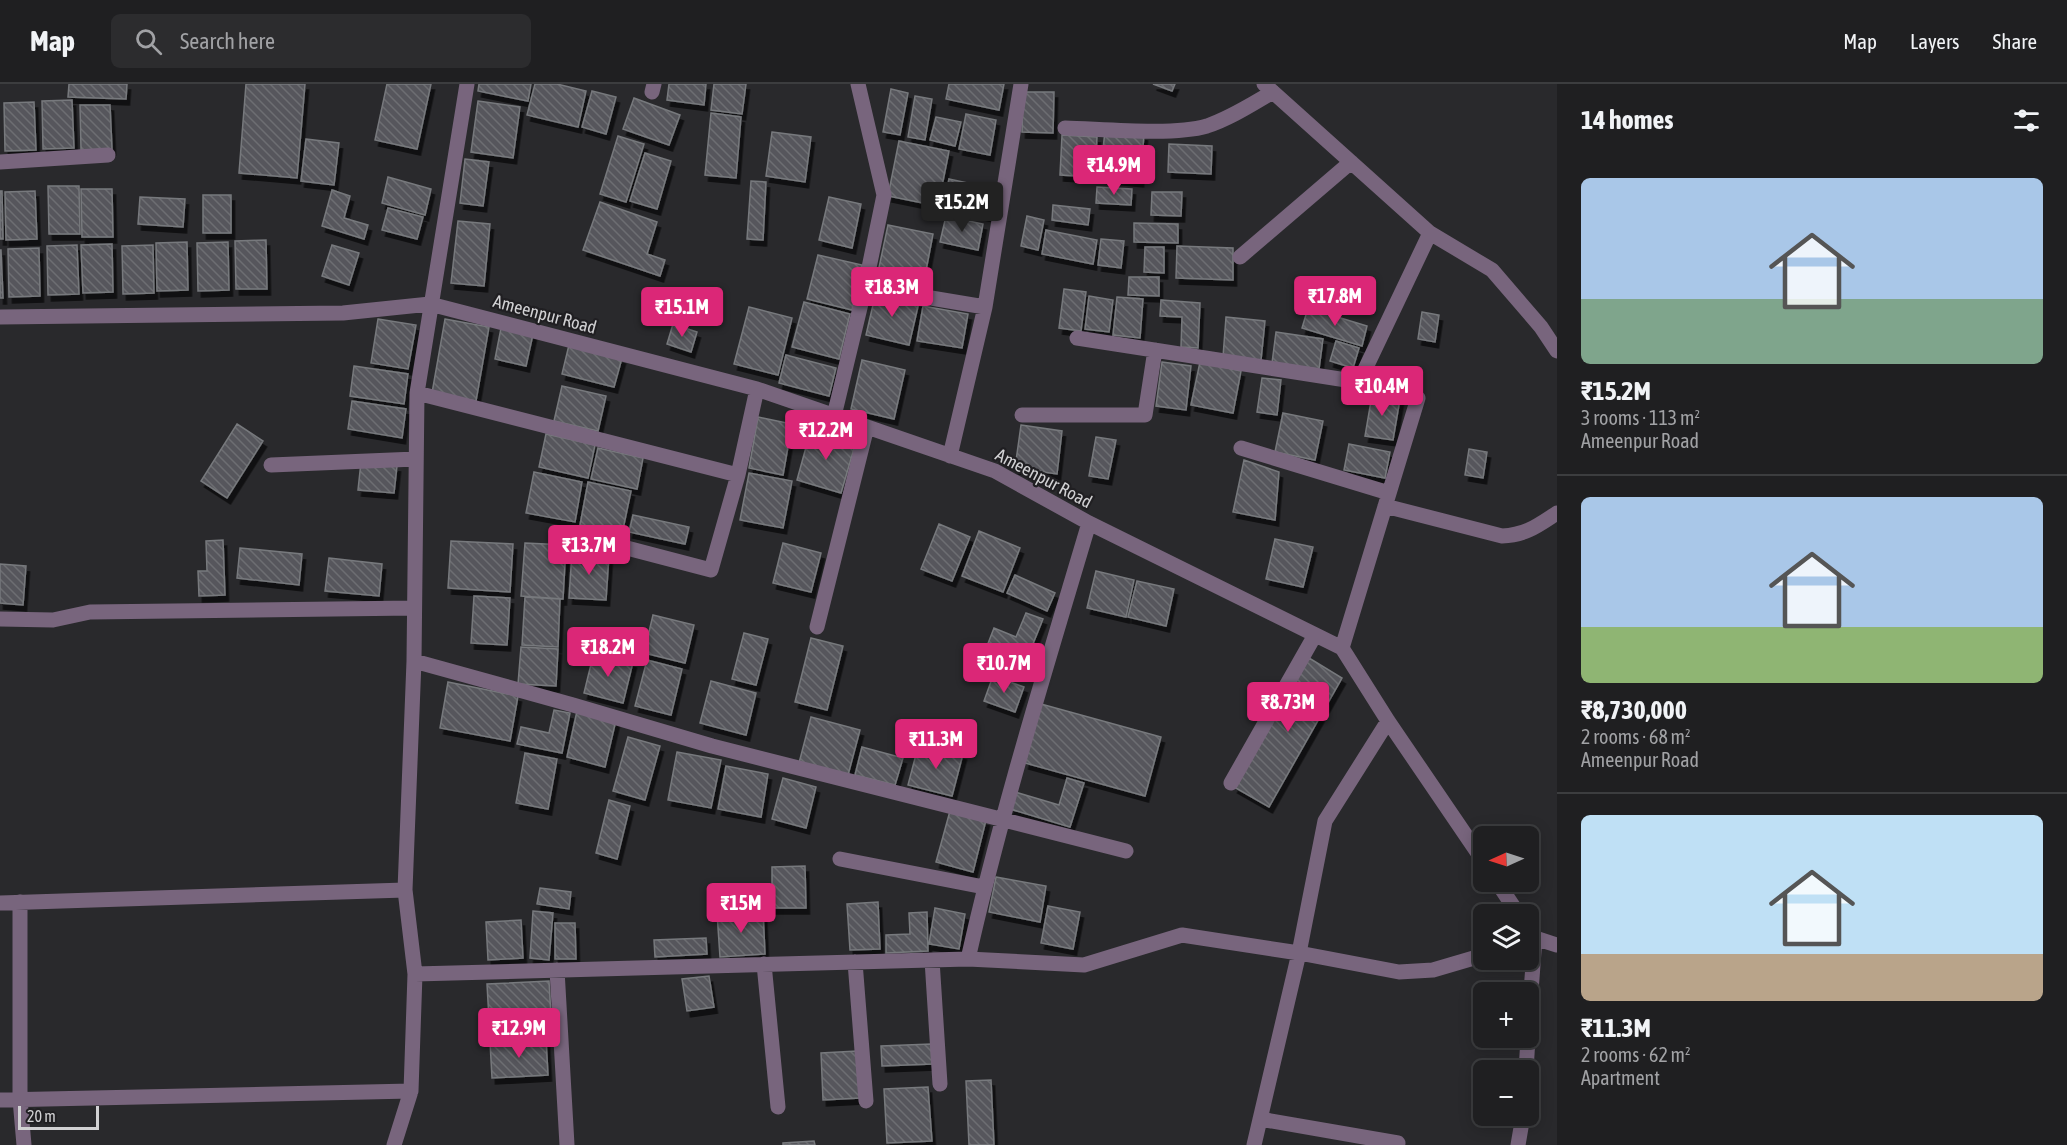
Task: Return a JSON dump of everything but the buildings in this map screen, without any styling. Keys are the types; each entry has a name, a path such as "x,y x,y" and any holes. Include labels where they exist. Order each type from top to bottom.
{"street":[{"path":"394,1145 411,1091 415,974 405,890 414,661 417,393 467,84"},
{"path":"834,416 884,195 858,84"},
{"path":"950,456 986,307 1021,84"},
{"path":"1065,128 1166,130 1204,127 1222,121 1269,88 1430,233 1492,270 1541,327 1557,351"},
{"path":"0,162 108,155"},
{"path":"1240,257 1351,162"},
{"path":"1359,382 1430,233"},
{"path":"865,287 986,307"},
{"path":"0,317 343,313 430,304"},
{"name":"Ameenpur Road","path":"430,304 758,389 995,471 1089,524 1342,648"},
{"path":"1077,338 1359,382 1418,398 1342,648 1388,721 1473,846"},
{"path":"1022,415 1145,415 1155,350"},
{"path":"581,536 711,570 738,475 758,389"},
{"path":"417,393 738,475"},
{"path":"817,627 867,427"},
{"path":"1241,448 1387,500 1502,536 1517,535 1533,529 1557,513"},
{"path":"271,465 416,459"},
{"path":"968,959 1002,820 1089,524"},
{"path":"0,620 53,620 90,612 414,608"},
{"path":"1231,783 1315,635"},
{"path":"414,661 712,746 1126,851"},
{"path":"1254,1145 1299,953 1325,821 1388,721"},
{"path":"840,859 984,887"},
{"path":"0,903 405,890"},
{"path":"20,902 20,1100 24,1145"},
{"path":"415,974 968,959 1084,965 1182,935 1299,953 1399,972 1433,970 1473,958"},
{"path":"1539,939 1557,945"},
{"path":"932,960 940,1084"},
{"path":"855,962 866,1101"},
{"path":"764,964 778,1107"},
{"path":"557,970 567,1145"},
{"path":"0,1100 411,1091"},
{"path":"1260,1119 1398,1143"},
{"path":"1518,1145 1521,1126"}]}
